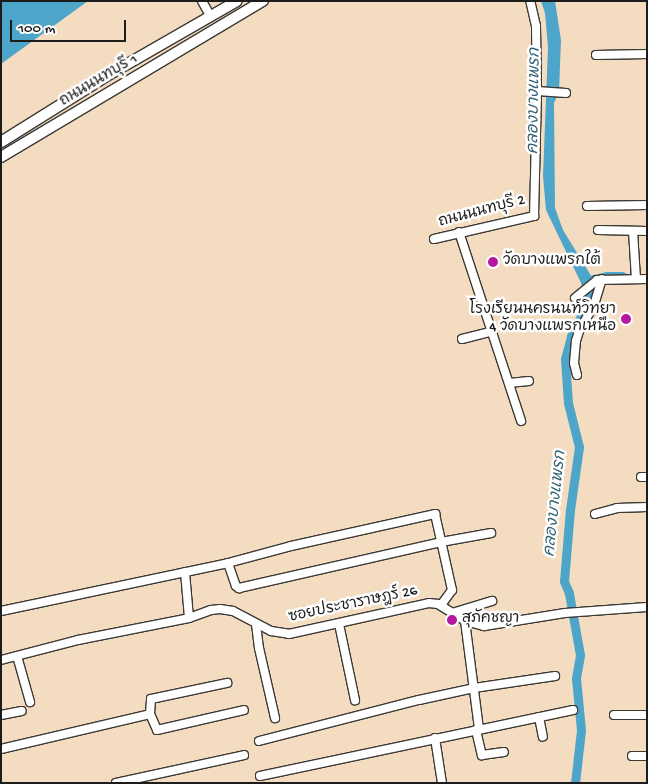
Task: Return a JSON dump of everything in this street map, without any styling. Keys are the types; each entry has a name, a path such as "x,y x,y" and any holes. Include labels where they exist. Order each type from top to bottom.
{"main road":[{"name":"ถนนนนทบุรี 1","path":"1,157 263,1"},
{"name":"ถนนนนทบุรี 1","path":"1,142 110,74 235,2"}],"street":[{"path":"202,1 211,17"},
{"name":"ถนนนนทบุรี 2","path":"434,239 534,216 540,91 536,26 530,1"},
{"path":"235,2 240,15"},
{"path":"596,55 647,54"},
{"path":"540,91 564,93"},
{"path":"587,206 647,206"},
{"path":"598,230 647,231"},
{"path":"633,231 636,279"},
{"path":"459,232 521,420"},
{"path":"575,298 598,280 647,279"},
{"path":"577,375 574,363 576,341 579,331 596,300 598,280"},
{"path":"462,339 491,332"},
{"path":"509,383 529,380"},
{"path":"595,514 617,508 647,507"},
{"path":"1,611 228,563 291,546 434,514 452,590 441,605 465,621 484,626 565,613 647,607"},
{"path":"228,563 236,586 240,588 441,542 492,533"},
{"path":"185,572 189,618"},
{"path":"452,612 492,600"},
{"name":"ซอยประชาราษฎร์ 26","path":"1,660 189,618 211,610 232,611 271,631 290,634 429,603 441,605"},
{"path":"465,621 482,755 504,752"},
{"path":"256,624 259,648 275,718"},
{"path":"339,624 355,700"},
{"path":"17,656 30,702"},
{"path":"259,741 474,688 555,676"},
{"path":"226,683 151,698 150,714 157,730 244,710"},
{"path":"1,715 22,710"},
{"path":"260,776 573,710"},
{"path":"1,749 150,714"},
{"path":"614,715 647,714"},
{"path":"539,717 543,737"},
{"path":"435,738 442,783"},
{"path":"116,783 244,755"},
{"path":"632,756 647,756"}],"water":[{"path":"1,1 88,1 1,64"},
{"path":"541,1 555,1 561,40 559,92 554,103 555,208 563,230 590,274 592,281 583,287 546,210 543,176 548,47 545,13"}],"waterway":[{"path":"585,281 607,276 622,276"},
{"name":"คลองบางแพรก","path":"575,783 581,730 576,678 580,655 569,593 564,581 570,510 579,447 568,403 565,359 571,336 589,300 590,292 585,282"}],"place":[{"name":"วัดบางแพรกใต้","path":"493,262"},
{"name":"โรงเรียนนครนนท์วิทยา 4 วัดบางแพรกเหนือ","path":"626,319"},
{"name":"สุภัคชญา","path":"452,620"}]}
